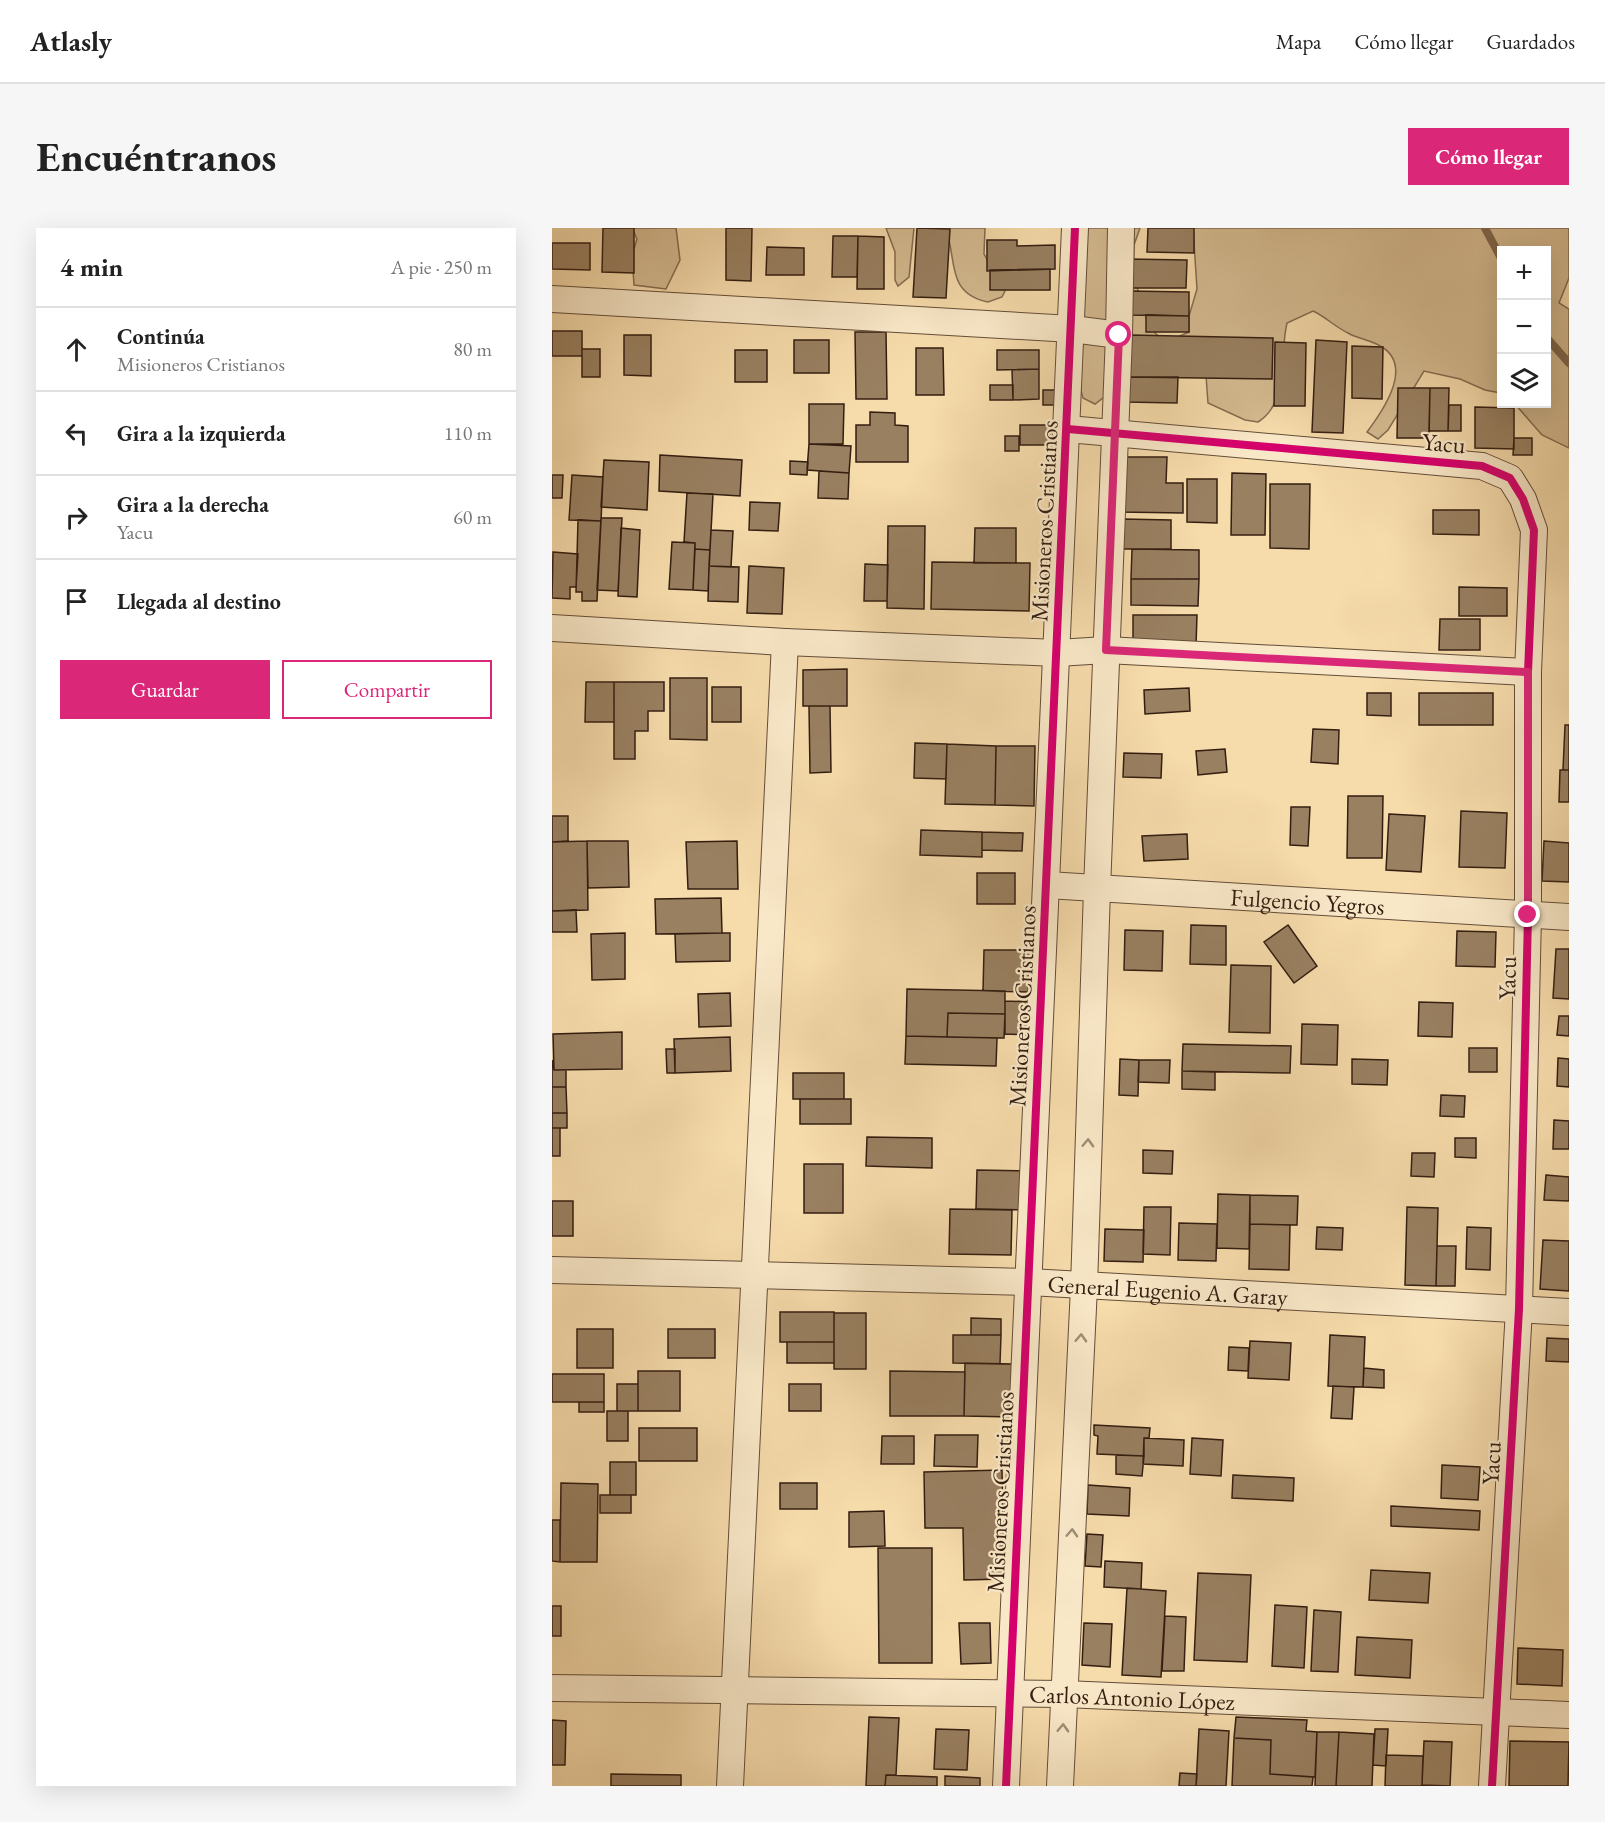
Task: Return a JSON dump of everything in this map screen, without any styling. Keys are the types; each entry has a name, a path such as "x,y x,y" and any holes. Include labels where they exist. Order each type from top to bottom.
{"street":[{"name":"Misioneros Cristianos","path":"1006,1786 1076,228"},
{"path":"1060,1786 1084,1287 1096,889 1119,335 1121,228"},
{"path":"552,298 1072,329 1119,335"},
{"name":"Yacu","path":"1068,429 1482,466 1510,478 1523,500 1534,530 1528,672 1528,915 1519,1309 1492,1786"},
{"path":"552,628 785,642 1057,653 1106,650 1528,672"},
{"path":"729,1786 785,642"},
{"name":"Fulgencio Yegros","path":"1047,885 1569,917"},
{"name":"General Eugenio A. Garay","path":"552,1270 1029,1282 1084,1287 1569,1312"},
{"name":"Carlos Antonio López","path":"552,1688 734,1688 1064,1694 1569,1715"}],"shaded area":[{"path":"632,228 676,228 680,260 666,289 634,285 632,255 637,239"},
{"path":"886,228 914,228 909,277 898,286 895,280 895,252"},
{"path":"945,228 985,228 984,254 1005,291 1002,297 988,302 965,291 958,282"},
{"path":"1068,228 1140,228 1134,245 1133,273 1147,321 1155,333 1166,342 1189,332 1189,316 1197,289 1193,228 1569,228 1569,278 1559,303 1569,309 1569,448 1542,435 1518,408 1551,408 1551,246 1497,246 1497,392 1485,390 1460,379 1424,371 1388,430 1378,439 1367,432 1387,402 1392,390 1395,366 1391,356 1382,347 1352,335 1313,311 1287,323 1279,390 1275,403 1258,422 1245,420 1208,403 1206,376 1138,371 1095,404 1083,398 1076,373"}],"building":[{"path":"603,228 634,228 634,273 602,272"},
{"path":"726,228 752,228 751,281 726,280"},
{"path":"917,228 950,229 946,298 913,297"},
{"path":"1148,228 1194,228 1194,253 1147,252"},
{"path":"833,236 858,236 857,277 832,277"},
{"path":"858,236 884,237 884,289 857,289"},
{"path":"987,240 1017,240 1017,246 1055,245 1055,269 987,271"},
{"path":"552,243 590,243 590,270 552,269"},
{"path":"767,247 804,248 804,275 766,275"},
{"path":"1128,259 1187,260 1186,288 1128,288"},
{"path":"1050,269 1050,290 990,290 990,270"},
{"path":"1129,291 1189,292 1189,316 1128,315"},
{"path":"1146,315 1189,316 1189,332 1146,332"},
{"path":"552,331 582,331 582,356 552,356"},
{"path":"855,332 886,332 887,399 856,399"},
{"path":"624,335 651,335 651,376 624,375"},
{"path":"1130,335 1273,338 1272,379 1129,377"},
{"path":"794,340 829,340 829,373 794,373"},
{"path":"1316,340 1347,342 1343,433 1312,432"},
{"path":"1275,342 1306,343 1305,406 1274,406"},
{"path":"1352,346 1383,347 1382,399 1352,398"},
{"path":"916,348 943,348 944,395 916,395"},
{"path":"582,349 600,349 600,377 582,377"},
{"path":"735,350 767,350 767,382 735,382"},
{"path":"997,350 1039,350 1039,369 997,370"},
{"path":"1039,369 1039,399 1013,400 1012,370"},
{"path":"1129,377 1178,377 1177,403 1125,402"},
{"path":"990,385 1013,385 1013,400 990,400"},
{"path":"1398,388 1430,388 1429,438 1397,438"},
{"path":"1430,388 1449,388 1448,431 1429,431"},
{"path":"1043,390 1055,390 1056,405 1043,405"},
{"path":"809,404 844,404 843,444 809,444"},
{"path":"1449,405 1461,405 1461,431 1448,431"},
{"path":"1475,407 1514,408 1514,449 1475,448"},
{"path":"870,412 895,413 895,425 908,426 908,462 856,462 856,425 870,425"},
{"path":"1020,425 1050,425 1050,445 1020,445"},
{"path":"1005,436 1019,436 1019,451 1005,451"},
{"path":"1514,438 1532,438 1532,455 1513,455"},
{"path":"809,444 851,446 849,473 807,470"},
{"path":"660,455 742,460 740,496 659,491"},
{"path":"1119,457 1167,457 1166,483 1183,483 1183,513 1119,512"},
{"path":"604,460 649,462 647,510 601,507"},
{"path":"790,461 808,462 807,475 790,474"},
{"path":"819,471 849,473 848,499 818,498"},
{"path":"1232,473 1266,474 1265,535 1231,535"},
{"path":"552,475 563,475 562,498 552,498"},
{"path":"572,475 603,477 601,521 569,520"},
{"path":"1187,479 1217,479 1217,523 1187,522"},
{"path":"1270,484 1310,484 1309,549 1270,548"},
{"path":"687,493 713,494 710,550 695,549 695,543 684,542"},
{"path":"750,502 780,503 778,531 749,530"},
{"path":"1433,510 1479,510 1479,535 1433,534"},
{"path":"601,518 622,518 618,591 597,590"},
{"path":"1122,519 1171,520 1171,549 1122,549"},
{"path":"578,520 601,521 597,601 582,601 582,592 576,592"},
{"path":"888,526 925,526 924,609 887,608"},
{"path":"621,528 640,530 637,597 618,596"},
{"path":"975,528 1016,528 1016,563 974,563"},
{"path":"711,530 733,531 731,567 709,566"},
{"path":"672,542 695,543 693,590 669,589"},
{"path":"695,549 710,550 708,591 693,590"},
{"path":"1132,549 1199,550 1199,579 1131,579"},
{"path":"553,552 578,554 576,587 570,587 570,599 552,598"},
{"path":"932,562 1030,563 1029,611 931,609"},
{"path":"865,564 888,565 887,601 864,601"},
{"path":"709,566 739,567 738,602 708,601"},
{"path":"749,566 784,568 782,614 747,613"},
{"path":"1131,579 1199,579 1198,606 1131,605"},
{"path":"1459,587 1507,588 1507,616 1459,616"},
{"path":"1133,615 1197,615 1196,646 1133,645"},
{"path":"1440,619 1480,619 1480,650 1439,650"},
{"path":"847,669 847,706 803,706 803,670"},
{"path":"670,678 707,678 707,740 670,739"},
{"path":"586,682 614,682 614,722 585,722"},
{"path":"614,682 664,682 664,711 648,711 648,731 635,731 635,759 614,759"},
{"path":"712,687 741,687 741,722 712,722"},
{"path":"1189,688 1190,711 1145,714 1144,690"},
{"path":"1367,693 1391,693 1391,716 1367,715"},
{"path":"1419,693 1493,693 1493,725 1419,725"},
{"path":"809,706 830,706 831,772 810,773"},
{"path":"1565,725 1569,725 1569,770 1563,770"},
{"path":"1313,729 1339,730 1338,764 1311,762"},
{"path":"915,743 947,744 946,779 914,778"},
{"path":"947,744 996,746 995,805 945,804"},
{"path":"996,746 1035,746 1034,806 995,805"},
{"path":"1225,749 1227,772 1198,775 1196,751"},
{"path":"1124,753 1162,754 1161,778 1123,777"},
{"path":"1560,770 1569,770 1569,802 1559,802"},
{"path":"1348,796 1383,796 1382,858 1347,858"},
{"path":"1291,807 1310,807 1308,846 1290,845"},
{"path":"1461,811 1507,813 1505,868 1459,867"},
{"path":"1389,814 1425,816 1421,872 1386,870"},
{"path":"552,816 568,816 568,841 552,842"},
{"path":"921,830 982,832 982,857 920,855"},
{"path":"982,832 1023,833 1022,851 982,850"},
{"path":"1187,834 1188,859 1144,861 1142,836"},
{"path":"587,841 588,910 552,911 552,842"},
{"path":"587,841 628,841 629,887 588,888"},
{"path":"737,841 738,889 688,889 686,842"},
{"path":"1544,841 1569,843 1569,882 1542,881"},
{"path":"977,873 1015,873 1015,904 977,904"},
{"path":"721,898 722,933 656,934 655,899"},
{"path":"576,910 577,932 552,932 552,911"},
{"path":"1191,925 1226,926 1226,965 1190,964"},
{"path":"1288,925 1317,966 1294,983 1264,942"},
{"path":"1125,930 1163,931 1162,971 1124,970"},
{"path":"1457,931 1496,932 1495,967 1456,966"},
{"path":"625,933 625,979 592,980 591,934"},
{"path":"730,933 730,961 676,962 675,934"},
{"path":"1556,949 1569,949 1569,999 1553,998"},
{"path":"984,950 1032,950 1031,992 983,991"},
{"path":"1231,965 1271,966 1270,1033 1229,1032"},
{"path":"907,989 1005,991 1005,1014 948,1013 947,1037 906,1036"},
{"path":"730,993 731,1026 699,1027 698,994"},
{"path":"1005,1001 1037,1002 1036,1035 1005,1034"},
{"path":"1419,1002 1453,1003 1452,1037 1418,1036"},
{"path":"948,1013 1005,1014 1004,1038 947,1037"},
{"path":"1559,1016 1569,1016 1569,1036 1557,1035"},
{"path":"1302,1024 1338,1025 1337,1065 1301,1064"},
{"path":"622,1032 622,1069 554,1070 553,1034"},
{"path":"906,1036 997,1038 996,1066 905,1064"},
{"path":"730,1037 731,1071 675,1073 674,1039"},
{"path":"1183,1044 1291,1046 1290,1073 1182,1071"},
{"path":"1469,1048 1497,1048 1497,1072 1469,1072"},
{"path":"666,1049 675,1049 675,1073 667,1073"},
{"path":"1558,1058 1569,1059 1569,1087 1557,1086"},
{"path":"1120,1059 1139,1060 1138,1096 1119,1095"},
{"path":"1352,1059 1388,1060 1387,1085 1352,1084"},
{"path":"552,1060 554,1070 566,1070 566,1087 552,1087"},
{"path":"1139,1060 1170,1060 1169,1083 1138,1082"},
{"path":"1182,1071 1215,1072 1215,1090 1182,1089"},
{"path":"793,1073 844,1073 844,1099 793,1099"},
{"path":"552,1087 566,1087 567,1113 552,1113"},
{"path":"1441,1095 1465,1096 1464,1117 1440,1116"},
{"path":"800,1099 851,1099 851,1124 800,1124"},
{"path":"552,1113 567,1113 567,1128 552,1128"},
{"path":"1554,1120 1569,1121 1569,1149 1553,1149"},
{"path":"552,1128 560,1128 560,1156 552,1156"},
{"path":"867,1137 932,1138 932,1168 866,1166"},
{"path":"1455,1138 1476,1138 1476,1158 1455,1157"},
{"path":"1143,1150 1173,1151 1172,1174 1143,1173"},
{"path":"1412,1153 1435,1153 1434,1177 1411,1176"},
{"path":"804,1164 843,1164 843,1213 804,1213"},
{"path":"977,1170 1027,1171 1026,1210 976,1209"},
{"path":"1546,1175 1569,1177 1569,1201 1544,1200"},
{"path":"1218,1194 1250,1195 1249,1249 1217,1248"},
{"path":"1250,1195 1298,1196 1297,1225 1250,1224"},
{"path":"552,1201 573,1201 573,1236 552,1236"},
{"path":"1144,1207 1171,1207 1170,1255 1143,1254"},
{"path":"1407,1207 1438,1208 1436,1286 1405,1285"},
{"path":"950,1209 1012,1210 1011,1255 949,1254"},
{"path":"1179,1223 1217,1224 1216,1261 1178,1260"},
{"path":"1250,1224 1290,1225 1289,1270 1249,1269"},
{"path":"1317,1227 1343,1228 1342,1250 1316,1249"},
{"path":"1467,1227 1491,1228 1490,1270 1466,1269"},
{"path":"1105,1229 1144,1230 1143,1262 1104,1261"},
{"path":"1543,1240 1569,1241 1569,1291 1540,1289"},
{"path":"1437,1246 1456,1246 1455,1286 1436,1286"},
{"path":"780,1312 834,1312 834,1342 780,1342"},
{"path":"834,1313 866,1313 866,1369 834,1369"},
{"path":"971,1318 1001,1319 1001,1335 971,1335"},
{"path":"577,1329 613,1329 613,1368 577,1368"},
{"path":"668,1329 715,1329 715,1358 668,1358"},
{"path":"953,1335 1001,1335 1000,1364 953,1363"},
{"path":"1330,1335 1365,1337 1363,1387 1328,1386"},
{"path":"1547,1338 1569,1339 1569,1362 1546,1361"},
{"path":"1250,1341 1291,1343 1289,1380 1248,1378"},
{"path":"787,1342 834,1342 834,1363 787,1363"},
{"path":"1229,1347 1249,1348 1248,1371 1228,1370"},
{"path":"965,1363 1013,1364 1013,1417 964,1416"},
{"path":"1364,1368 1384,1370 1384,1388 1363,1387"},
{"path":"638,1371 680,1371 680,1411 638,1411"},
{"path":"890,1371 965,1372 964,1416 890,1416"},
{"path":"552,1374 604,1374 604,1402 552,1402"},
{"path":"617,1384 638,1384 638,1411 617,1411"},
{"path":"789,1384 821,1384 821,1411 789,1411"},
{"path":"1333,1386 1354,1387 1352,1419 1331,1418"},
{"path":"579,1402 604,1402 604,1412 579,1412"},
{"path":"607,1411 628,1411 628,1441 607,1441"},
{"path":"1094,1425 1150,1428 1149,1438 1144,1438 1144,1456 1097,1454 1098,1436 1094,1435"},
{"path":"639,1428 697,1428 697,1461 639,1461"},
{"path":"935,1435 978,1435 977,1467 934,1466"},
{"path":"882,1436 914,1436 914,1464 881,1464"},
{"path":"1144,1438 1184,1440 1183,1466 1143,1464"},
{"path":"1192,1438 1223,1440 1221,1476 1190,1474"},
{"path":"1116,1455 1144,1456 1142,1476 1116,1474"},
{"path":"610,1462 636,1462 636,1495 610,1495"},
{"path":"1442,1465 1480,1467 1478,1500 1441,1498"},
{"path":"1002,1470 1004,1579 964,1580 963,1528 925,1528 924,1472"},
{"path":"1233,1475 1294,1478 1293,1501 1232,1498"},
{"path":"561,1483 598,1484 597,1562 560,1562"},
{"path":"780,1483 817,1483 817,1509 780,1509"},
{"path":"1088,1485 1130,1488 1129,1516 1087,1514"},
{"path":"600,1495 631,1495 631,1513 600,1513"},
{"path":"1391,1506 1480,1511 1479,1530 1391,1526"},
{"path":"884,1511 885,1546 849,1547 849,1512"},
{"path":"552,1520 560,1520 560,1562 552,1561"},
{"path":"1087,1534 1103,1535 1101,1567 1085,1566"},
{"path":"878,1548 932,1548 932,1663 879,1663"},
{"path":"1105,1561 1142,1563 1141,1589 1104,1587"},
{"path":"1371,1570 1430,1573 1428,1603 1369,1600"},
{"path":"1198,1573 1251,1575 1247,1662 1194,1660"},
{"path":"1127,1588 1166,1591 1161,1677 1122,1675"},
{"path":"1275,1605 1307,1607 1304,1668 1272,1666"},
{"path":"552,1606 561,1606 561,1636 552,1636"},
{"path":"1314,1610 1341,1612 1338,1672 1311,1671"},
{"path":"1165,1616 1186,1617 1184,1671 1162,1671"},
{"path":"959,1623 990,1623 991,1663 961,1664"},
{"path":"1084,1623 1112,1624 1110,1667 1082,1665"},
{"path":"1357,1637 1412,1640 1410,1678 1355,1675"},
{"path":"1518,1648 1563,1650 1562,1686 1517,1684"},
{"path":"869,1717 899,1718 896,1775 886,1775 885,1786 866,1786"},
{"path":"1236,1717 1307,1720 1306,1731 1317,1732 1315,1777 1270,1774 1271,1740 1234,1738"},
{"path":"552,1720 566,1721 565,1765 552,1765"},
{"path":"936,1729 969,1730 967,1770 934,1769"},
{"path":"1199,1729 1229,1731 1226,1786 1196,1786"},
{"path":"1375,1729 1388,1729 1386,1766 1373,1765"},
{"path":"1317,1732 1339,1732 1336,1786 1315,1786"},
{"path":"1339,1732 1374,1734 1372,1786 1336,1786"},
{"path":"1234,1738 1271,1740 1270,1774 1313,1777 1312,1786 1232,1786"},
{"path":"1424,1741 1452,1742 1450,1786 1422,1785"},
{"path":"1510,1741 1569,1742 1568,1786 1509,1786"},
{"path":"1386,1755 1423,1756 1422,1786 1385,1786"},
{"path":"1180,1773 1197,1774 1196,1786 1179,1786"},
{"path":"611,1774 681,1775 681,1786 611,1786"},
{"path":"886,1775 937,1777 937,1786 885,1786"},
{"path":"945,1776 980,1778 980,1786 945,1786"}],"waterway":[{"path":"1485,228 1497,251"},
{"path":"1551,343 1569,363"}],"cycle path":[{"path":"1006,1786 1075,228"},
{"path":"1068,429 1482,466 1510,478 1523,499 1534,530 1528,672 1528,915 1519,1309 1492,1786"}],"route":[{"path":"1119,335 1106,650 1528,672 1528,915"}]}
